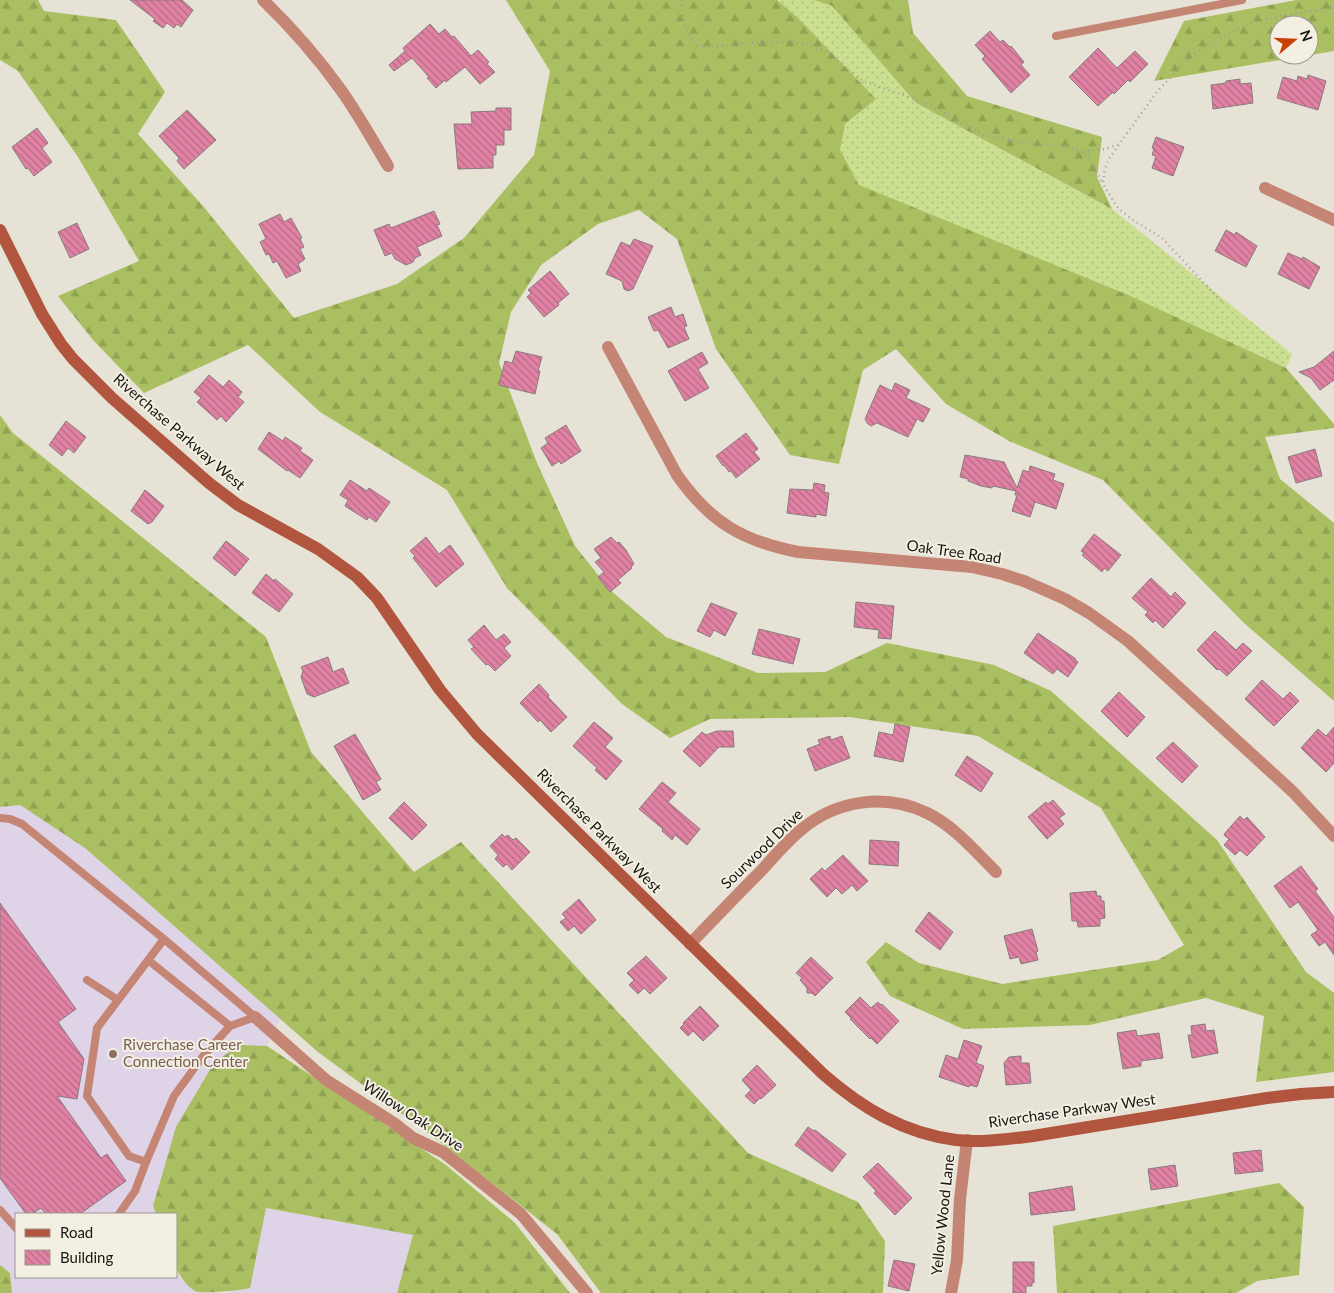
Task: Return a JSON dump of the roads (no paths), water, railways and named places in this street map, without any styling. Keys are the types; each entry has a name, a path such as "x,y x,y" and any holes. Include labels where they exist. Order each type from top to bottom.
{"street":[{"path":"263,0 291,28 327,71 356,113 388,166"},
{"path":"1265,188 1334,220"},
{"name":"Riverchase Parkway West","path":"0,230 42,314 73,359 112,398 209,483 238,505 318,549 357,577 377,598 440,690 477,734 823,1074 848,1096 877,1114 924,1133 956,1140 998,1140 1267,1098 1334,1092"},
{"name":"Oak Tree Road","path":"608,347 677,474 702,506 730,529 762,543 790,550 972,567 1002,574 1047,590 1089,613 1128,641 1293,792 1334,836"},
{"name":"Sourwood Drive","path":"690,944 801,830 829,812 862,802 881,801 902,804 927,813 959,835 996,872"},
{"name":"Willow Oak Drive","path":"255,1017 326,1080 413,1138 443,1152 521,1214 587,1293"},
{"name":"Yellow Wood Lane","path":"951,1293 957,1260 960,1199 968,1140"}],"lane":[{"path":"1056,36 1242,0"},
{"path":"0,818 10,819 22,824 164,939 255,1017 230,1026 210,1047 174,1096 135,1191 120,1213"},
{"path":"146,1162 129,1156 87,1096 97,1028 164,939"},
{"path":"148,960 230,1026"},
{"path":"87,980 118,1000"},
{"path":"0,1210 15,1227"}],"place":[{"name":"Riverchase Career Connection Center","path":"113,1054"}]}
